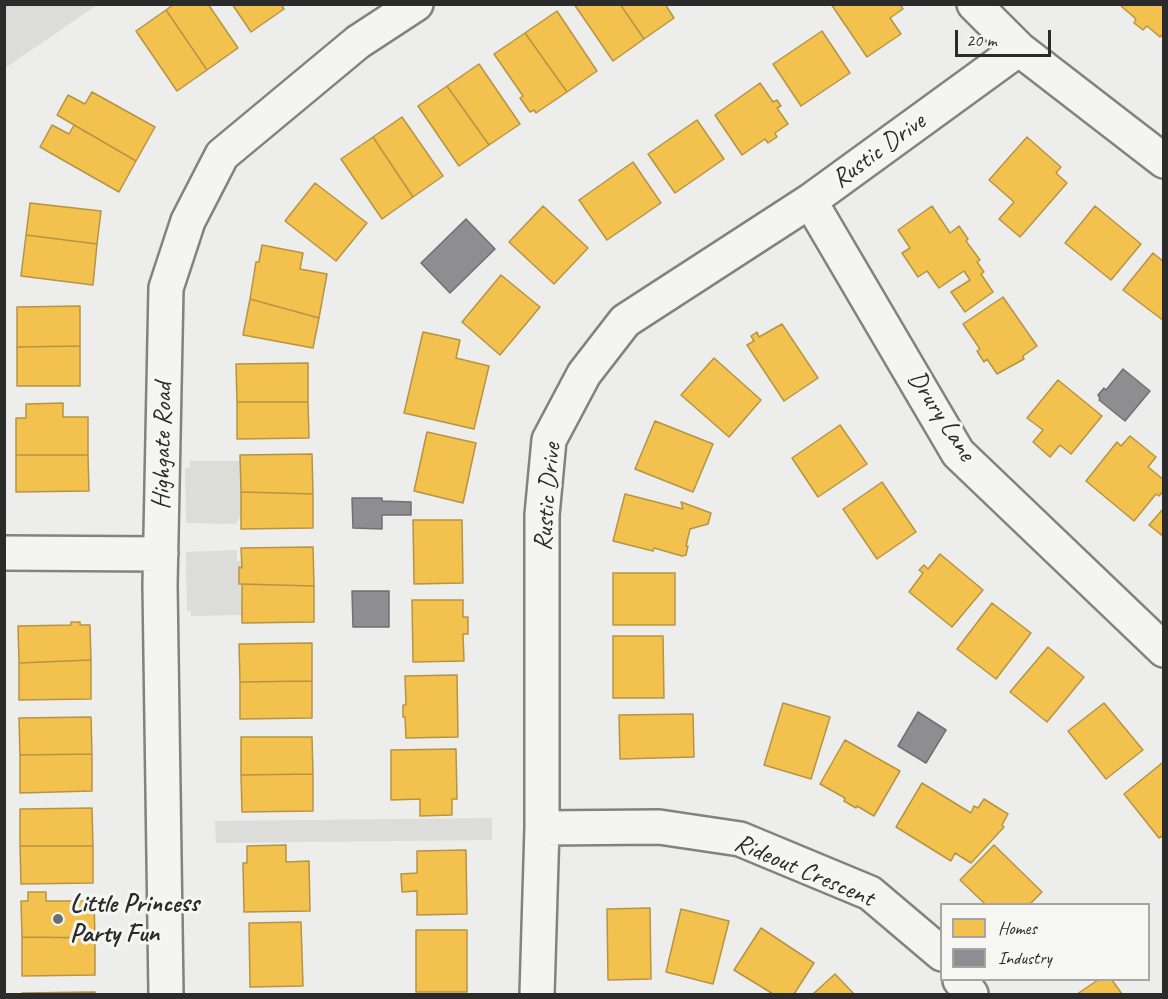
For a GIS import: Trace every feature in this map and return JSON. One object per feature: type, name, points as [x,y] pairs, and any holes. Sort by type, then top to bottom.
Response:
[{"type":"street","name":"Highgate Road","points":[[166,994],[161,554],[166,288],[188,221],[222,155],[358,42],[416,4]]},
{"type":"street","points":[[974,4],[1019,49],[1164,161]]},
{"type":"street","name":"Rustic Drive","points":[[537,994],[542,828],[542,515],[549,440],[584,374],[625,321],[810,201],[1019,49]]},
{"type":"street","name":"Drury Lane","points":[[810,201],[958,453],[1164,650]]},
{"type":"street","points":[[4,553],[161,554]]},
{"type":"street","name":"Rideout Crescent","points":[[542,828],[659,827],[740,838],[870,893],[940,952]]},
{"type":"street","points":[[961,981],[971,994]]},
{"type":"shaded area","points":[[5,4],[97,4],[97,5],[5,68]]},
{"type":"shaded area","points":[[190,461],[240,461],[241,516],[235,524],[186,523],[185,468],[190,468]]},
{"type":"shaded area","points":[[237,550],[237,561],[241,561],[242,568],[240,568],[242,615],[191,616],[191,611],[187,611],[186,552]]},
{"type":"shaded area","points":[[492,818],[492,840],[216,843],[215,821]]},
{"type":"building: Homes","points":[[174,4],[208,4],[238,48],[207,70],[166,10]]},
{"type":"building: Homes","points":[[232,4],[281,4],[284,9],[251,32]]},
{"type":"building: Homes","points":[[574,4],[620,4],[644,39],[613,61]]},
{"type":"building: Homes","points":[[620,4],[665,4],[674,18],[644,39]]},
{"type":"building: Homes","points":[[831,4],[900,4],[903,9],[890,18],[901,34],[867,57]]},
{"type":"building: Homes","points":[[1122,4],[1164,4],[1164,33],[1160,37],[1147,26],[1143,30],[1134,23],[1136,19],[1121,6]]},
{"type":"building: Homes","points":[[166,10],[207,70],[177,91],[136,31]]},
{"type":"building: Homes","points":[[557,11],[597,71],[567,92],[525,33]]},
{"type":"building: Homes","points":[[822,31],[850,73],[801,106],[773,64]]},
{"type":"building: Homes","points":[[525,33],[567,92],[536,113],[534,110],[530,112],[520,98],[523,96],[494,54]]},
{"type":"building: Homes","points":[[479,64],[520,124],[489,145],[447,86]]},
{"type":"building: Homes","points":[[760,83],[773,102],[777,100],[781,106],[777,108],[788,124],[775,133],[777,137],[768,143],[765,139],[742,155],[715,115]]},
{"type":"building: Homes","points":[[447,86],[489,145],[459,166],[418,106]]},
{"type":"building: Homes","points":[[92,92],[155,127],[136,161],[57,115],[68,95],[85,104]]},
{"type":"building: Homes","points":[[402,117],[443,176],[413,197],[373,137]]},
{"type":"building: Homes","points":[[697,120],[724,159],[675,193],[648,154]]},
{"type":"building: Homes","points":[[52,125],[69,134],[74,125],[136,161],[119,192],[40,147]]},
{"type":"building: Homes","points":[[373,137],[413,197],[382,219],[341,159]]},
{"type":"building: Homes","points":[[1027,137],[1061,167],[1056,173],[1067,183],[1020,237],[999,219],[1014,202],[989,180]]},
{"type":"building: Homes","points":[[633,162],[661,203],[607,240],[579,200]]},
{"type":"building: Homes","points":[[315,183],[367,223],[336,261],[285,221]]},
{"type":"building: Homes","points":[[30,203],[101,211],[97,244],[26,235]]},
{"type":"building: Homes","points":[[543,206],[588,248],[554,284],[509,242]]},
{"type":"building: Homes","points":[[932,206],[950,233],[959,226],[968,239],[966,241],[980,260],[977,262],[984,272],[981,274],[993,292],[965,312],[951,292],[970,280],[964,271],[939,288],[927,271],[918,277],[902,253],[910,248],[898,230]]},
{"type":"building: Homes","points":[[1095,206],[1141,244],[1111,280],[1065,243]]},
{"type":"building: Homes","points":[[26,235],[97,244],[93,285],[21,276]]},
{"type":"building: Homes","points":[[262,245],[303,253],[300,269],[327,274],[319,318],[250,299],[256,262],[259,262]]},
{"type":"building: Homes","points":[[1153,253],[1164,262],[1164,321],[1123,290]]},
{"type":"building: Homes","points":[[501,275],[540,307],[500,355],[462,322]]},
{"type":"building: Homes","points":[[1003,297],[1037,346],[1023,356],[1024,359],[997,374],[987,359],[984,362],[977,351],[980,349],[963,324]]},
{"type":"building: Homes","points":[[250,299],[319,318],[313,348],[243,335]]},
{"type":"building: Homes","points":[[80,306],[80,346],[17,347],[17,307]]},
{"type":"building: Homes","points":[[782,324],[818,378],[784,401],[747,345],[754,341],[751,336],[757,332],[759,337]]},
{"type":"building: Homes","points":[[423,332],[460,340],[456,358],[489,366],[474,429],[404,413]]},
{"type":"building: Homes","points":[[80,346],[80,386],[17,386],[17,347]]},
{"type":"building: Homes","points":[[714,358],[761,400],[729,437],[681,395]]},
{"type":"building: Homes","points":[[308,363],[308,402],[237,402],[236,364]]},
{"type":"building: Homes","points":[[1058,380],[1102,416],[1071,454],[1060,445],[1050,457],[1033,442],[1043,430],[1027,418]]},
{"type":"building: Homes","points":[[237,402],[308,402],[309,438],[237,439]]},
{"type":"building: Homes","points":[[63,403],[63,417],[88,417],[88,455],[16,455],[16,418],[26,418],[26,404]]},
{"type":"building: Homes","points":[[655,421],[713,444],[693,492],[635,469]]},
{"type":"building: Homes","points":[[840,425],[867,464],[818,497],[792,458]]},
{"type":"building: Homes","points":[[427,432],[476,443],[463,503],[414,491]]},
{"type":"building: Homes","points":[[1130,436],[1156,457],[1148,467],[1164,480],[1164,490],[1159,496],[1156,494],[1134,521],[1086,481],[1117,442],[1121,446]]},
{"type":"building: Homes","points":[[312,454],[313,494],[241,492],[240,455]]},
{"type":"building: Homes","points":[[16,455],[88,455],[89,491],[16,492]]},
{"type":"building: Homes","points":[[882,482],[916,532],[877,559],[843,509]]},
{"type":"building: Homes","points":[[241,492],[313,494],[313,528],[241,529]]},
{"type":"building: Homes","points":[[625,494],[683,509],[681,502],[711,513],[708,524],[690,529],[686,555],[682,556],[654,548],[653,551],[613,541]]},
{"type":"building: Homes","points":[[1164,508],[1164,537],[1149,525]]},
{"type":"building: Homes","points":[[413,520],[462,520],[463,583],[414,584]]},
{"type":"building: Homes","points":[[313,547],[314,586],[239,584],[239,567],[242,568],[241,548]]},
{"type":"building: Homes","points":[[940,554],[983,590],[952,627],[909,592],[923,573],[919,570],[924,565],[928,569]]},
{"type":"building: Homes","points":[[613,573],[675,573],[675,625],[613,625]]},
{"type":"building: Homes","points":[[242,584],[314,586],[314,622],[242,623]]},
{"type":"building: Homes","points":[[412,600],[463,600],[463,617],[468,617],[468,634],[463,634],[464,661],[413,662]]},
{"type":"building: Homes","points":[[992,603],[1031,633],[996,679],[957,649]]},
{"type":"building: Homes","points":[[71,622],[90,625],[91,660],[19,663],[18,626],[71,625]]},
{"type":"building: Homes","points":[[613,636],[663,636],[664,698],[613,698]]},
{"type":"building: Homes","points":[[312,643],[312,681],[240,682],[239,644]]},
{"type":"building: Homes","points":[[1048,647],[1084,677],[1047,722],[1010,692]]},
{"type":"building: Homes","points":[[91,660],[91,699],[19,700],[19,663]]},
{"type":"building: Homes","points":[[457,675],[458,737],[406,738],[405,717],[403,717],[403,705],[406,705],[405,676]]},
{"type":"building: Homes","points":[[312,681],[312,718],[240,719],[240,682]]},
{"type":"building: Homes","points":[[783,703],[830,717],[811,779],[764,765]]},
{"type":"building: Homes","points":[[1104,703],[1143,750],[1106,779],[1068,731]]},
{"type":"building: Homes","points":[[693,714],[694,757],[620,759],[619,715]]},
{"type":"building: Homes","points":[[91,717],[92,754],[20,755],[19,718]]},
{"type":"building: Homes","points":[[241,737],[312,737],[313,774],[241,775]]},
{"type":"building: Homes","points":[[845,740],[900,771],[874,816],[844,801],[845,798],[820,784]]},
{"type":"building: Homes","points":[[456,749],[457,799],[452,799],[452,815],[420,816],[420,799],[391,800],[391,750]]},
{"type":"building: Homes","points":[[92,754],[92,791],[20,793],[20,755]]},
{"type":"building: Homes","points":[[1162,763],[1164,765],[1164,835],[1159,838],[1124,794]]},
{"type":"building: Homes","points":[[313,774],[313,811],[242,812],[241,775]]},
{"type":"building: Homes","points":[[922,783],[971,813],[974,806],[978,808],[984,799],[1008,814],[1002,825],[1004,827],[971,863],[955,853],[951,861],[896,827]]},
{"type":"building: Homes","points":[[92,808],[93,846],[20,846],[20,809]]},
{"type":"building: Homes","points":[[286,845],[286,862],[309,861],[310,911],[244,912],[243,863],[247,863],[247,846]]},
{"type":"building: Homes","points":[[994,845],[1042,892],[1031,903],[984,903],[960,880]]},
{"type":"building: Homes","points":[[20,846],[93,846],[93,883],[21,884]]},
{"type":"building: Homes","points":[[466,850],[467,914],[417,915],[417,891],[402,892],[401,874],[417,873],[417,851]]},
{"type":"building: Homes","name":"Little Princess Party Fun","points":[[28,892],[46,892],[46,901],[94,901],[95,938],[22,937],[21,901],[28,901]]},
{"type":"building: Homes","points":[[650,908],[651,979],[608,980],[607,909]]},
{"type":"building: Homes","points":[[681,909],[729,921],[713,984],[666,972]]},
{"type":"building: Homes","points":[[301,922],[303,986],[250,987],[249,923]]},
{"type":"building: Homes","points":[[761,928],[814,963],[794,994],[773,994],[734,970]]},
{"type":"building: Homes","points":[[416,930],[467,930],[467,992],[416,992]]},
{"type":"building: Homes","points":[[22,937],[95,938],[95,975],[22,976]]},
{"type":"building: Homes","points":[[835,974],[854,994],[813,994]]},
{"type":"building: Homes","points":[[1096,981],[1113,981],[1122,994],[1077,994]]},
{"type":"building: Homes","points":[[95,992],[95,994],[22,993]]},
{"type":"building: Industry","points":[[466,219],[495,249],[450,293],[421,263]]},
{"type":"building: Industry","points":[[1123,369],[1150,391],[1125,421],[1099,400],[1098,395],[1104,388],[1106,390]]},
{"type":"building: Industry","points":[[352,498],[382,498],[382,501],[411,502],[411,515],[382,515],[382,529],[353,528]]},
{"type":"building: Industry","points":[[352,591],[389,591],[389,627],[353,627]]},
{"type":"building: Industry","points":[[918,712],[946,730],[926,763],[898,746]]},
{"type":"place","name":"Little Princess Party Fun","points":[[58,919]]}]
